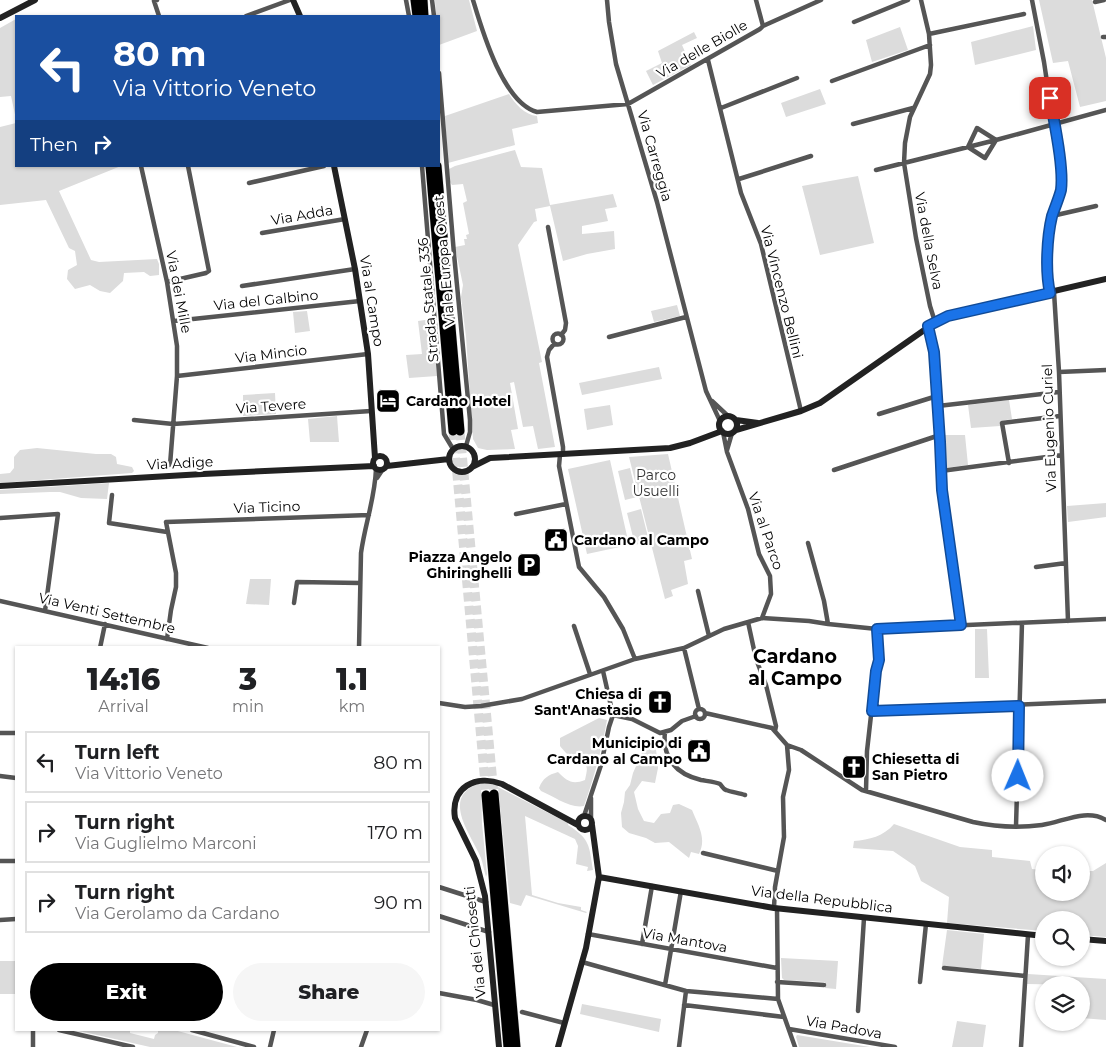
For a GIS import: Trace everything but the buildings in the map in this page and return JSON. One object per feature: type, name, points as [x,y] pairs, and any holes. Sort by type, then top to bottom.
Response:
[{"type":"highway","points":[[415,0],[417,15]]},
{"type":"highway","points":[[423,0],[424,15]]},
{"type":"highway","name":"Strada Statale 336","points":[[430,167],[457,431],[438,167]]},
{"type":"highway","points":[[508,1047],[490,794],[516,1047]]},
{"type":"street","points":[[0,18],[35,0]]},
{"type":"street","points":[[249,15],[292,0],[300,15]]},
{"type":"street","points":[[406,0],[409,15]]},
{"type":"street","points":[[432,0],[434,15]]},
{"type":"street","points":[[473,0],[492,58],[510,88],[527,108],[537,112],[628,104]]},
{"type":"street","name":"Via Carreggia","points":[[607,0],[614,56],[657,202],[709,398],[721,428]]},
{"type":"street","name":"Via delle Biolle","points":[[628,104],[708,60],[763,26],[756,0]]},
{"type":"street","points":[[763,26],[821,0]]},
{"type":"street","points":[[854,22],[908,0]]},
{"type":"street","name":"Via della Selva","points":[[921,0],[929,34],[930,74],[913,108],[907,128],[904,163],[916,238],[934,322]]},
{"type":"street","name":"Via Eugenio Curiel","points":[[1032,0],[1054,124],[1061,189],[1052,216],[1049,236],[1048,283],[1052,292],[1059,372],[1068,621]]},
{"type":"street","points":[[1095,2],[1104,0]]},
{"type":"street","points":[[155,1],[159,15]]},
{"type":"street","points":[[929,34],[1024,14]]},
{"type":"street","points":[[832,81],[930,45]]},
{"type":"street","name":"Via Vincenzo Bellini","points":[[708,60],[742,193],[761,244],[801,411]]},
{"type":"street","points":[[720,108],[797,78]]},
{"type":"street","name":"Viale Europa Ovest","points":[[440,87],[446,172],[470,420],[470,432],[466,446]]},
{"type":"street","points":[[853,124],[913,108]]},
{"type":"street","points":[[876,170],[968,148],[1106,110]]},
{"type":"street","points":[[968,148],[977,128],[996,140]]},
{"type":"street","points":[[968,148],[984,158],[996,140]]},
{"type":"street","points":[[739,179],[811,156]]},
{"type":"street","name":"Via dei Mille","points":[[141,167],[167,282],[177,346],[177,376],[170,464]]},
{"type":"street","points":[[167,282],[206,273],[209,270],[188,167]]},
{"type":"street","points":[[249,183],[320,167]]},
{"type":"street","name":"Via al Campo","points":[[334,167],[360,301],[368,354],[373,441],[380,463]]},
{"type":"street","name":"Viale Europa Ovest","points":[[422,167],[444,434],[453,449]]},
{"type":"street","points":[[1052,216],[1096,206]]},
{"type":"street","name":"Via Adda","points":[[262,233],[345,219]]},
{"type":"street","points":[[548,227],[566,323],[565,330],[561,335],[563,338],[562,342],[558,345],[554,344],[547,355],[564,447],[559,461],[566,504],[579,567],[604,597],[623,629],[635,659]]},
{"type":"street","points":[[242,286],[355,269]]},
{"type":"street","points":[[490,458],[466,446],[459,446],[453,449],[449,459],[452,467],[459,471],[467,471],[490,458],[670,448],[700,439],[721,428],[734,431],[762,423],[820,403],[934,322],[954,314],[1106,279]]},
{"type":"street","name":"Via del Galbino","points":[[174,321],[360,301]]},
{"type":"street","points":[[609,337],[686,317]]},
{"type":"street","points":[[928,326],[934,352],[942,490],[961,625]]},
{"type":"street","name":"Via Mincio","points":[[177,376],[368,354]]},
{"type":"street","points":[[1059,372],[1106,370]]},
{"type":"street","points":[[938,406],[1059,392]]},
{"type":"street","points":[[879,414],[937,396]]},
{"type":"street","points":[[709,398],[728,416],[736,420],[762,423]]},
{"type":"street","name":"Via Tevere","points":[[173,424],[371,411]]},
{"type":"street","points":[[721,428],[723,417],[728,416]]},
{"type":"street","points":[[1009,463],[1002,422],[1060,416]]},
{"type":"street","points":[[134,420],[173,424]]},
{"type":"street","points":[[727,452],[737,425],[736,420]]},
{"type":"street","name":"Via al Parco","points":[[721,428],[727,452],[748,509],[759,554],[770,576],[770,594],[762,618]]},
{"type":"street","points":[[834,470],[940,435]]},
{"type":"street","points":[[472,467],[475,459],[473,451]]},
{"type":"street","points":[[941,471],[1062,455]]},
{"type":"street","points":[[359,646],[363,539],[380,463],[434,462],[449,459]]},
{"type":"street","name":"Via Adige","points":[[0,486],[362,466],[380,463]]},
{"type":"street","points":[[112,495],[109,523],[167,532],[176,580],[167,639]]},
{"type":"street","points":[[516,514],[566,504]]},
{"type":"street","points":[[0,518],[58,514],[44,611]]},
{"type":"street","name":"Via Ticino","points":[[167,532],[166,522],[369,515]]},
{"type":"street","points":[[808,543],[824,601],[828,624]]},
{"type":"street","points":[[1036,566],[1066,563]]},
{"type":"street","points":[[294,603],[298,582],[360,583]]},
{"type":"street","points":[[698,591],[708,636]]},
{"type":"street","name":"Via Venti Settembre","points":[[0,601],[199,646]]},
{"type":"street","points":[[440,703],[465,707],[508,703],[544,693],[590,674],[635,659],[684,648],[708,636],[762,618],[809,620],[877,629],[1106,619]]},
{"type":"street","points":[[748,622],[756,659],[766,685],[776,726],[775,731]]},
{"type":"street","points":[[1016,826],[1022,623]]},
{"type":"street","points":[[100,646],[104,624]]},
{"type":"street","points":[[574,626],[590,674]]},
{"type":"street","points":[[866,791],[867,751],[876,671],[879,660],[877,629]]},
{"type":"street","points":[[684,648],[699,709],[705,713],[772,728],[788,745],[801,750],[866,791],[991,826],[1042,825],[1087,815],[1100,816],[1106,820]]},
{"type":"street","points":[[558,1047],[582,962],[598,877],[596,853],[585,821],[613,716],[603,671]]},
{"type":"street","points":[[872,711],[1106,701]]},
{"type":"street","points":[[696,716],[695,712],[699,709]]},
{"type":"street","points":[[613,716],[632,719],[660,733],[671,730],[682,721],[696,716],[701,719],[705,713]]},
{"type":"street","points":[[0,732],[15,733]]},
{"type":"street","points":[[665,732],[665,748],[671,764],[695,779],[720,784],[725,790],[745,794]]},
{"type":"street","points":[[788,745],[789,770],[783,797],[784,838],[778,871],[775,908],[778,999],[795,1047]]},
{"type":"street","points":[[0,776],[15,778]]},
{"type":"street","name":"Via dei Chiosetti","points":[[499,1047],[486,902],[476,861],[455,818],[456,800],[463,788],[477,781],[494,781],[566,818],[585,821]]},
{"type":"street","points":[[585,821],[589,829],[585,830],[596,853]]},
{"type":"street","points":[[703,853],[778,871]]},
{"type":"street","points":[[0,861],[15,861]]},
{"type":"street","name":"Via della Repubblica","points":[[598,877],[775,908],[1035,935]]},
{"type":"street","points":[[642,944],[652,886]]},
{"type":"street","points":[[440,887],[486,902]]},
{"type":"street","points":[[664,985],[682,891]]},
{"type":"street","points":[[440,916],[489,932]]},
{"type":"street","points":[[858,1012],[864,918]]},
{"type":"street","points":[[0,920],[15,919]]},
{"type":"street","points":[[920,982],[926,924]]},
{"type":"street","name":"Via Mantova","points":[[588,934],[777,968]]},
{"type":"street","points":[[1021,1047],[1028,934]]},
{"type":"street","points":[[1090,940],[1106,941]]},
{"type":"street","points":[[582,962],[686,991],[778,999]]},
{"type":"street","points":[[944,968],[1025,976]]},
{"type":"street","points":[[778,982],[824,985]]},
{"type":"street","points":[[678,1047],[686,991]]},
{"type":"street","name":"Via dei Chiosetti","points":[[440,993],[494,1005]]},
{"type":"street","points":[[684,1005],[784,1017]]},
{"type":"street","points":[[522,1012],[564,1023]]},
{"type":"street","name":"Via Padova","points":[[789,1029],[895,1047]]},
{"type":"street","points":[[33,1031],[33,1047]]},
{"type":"street","points":[[63,1031],[133,1047]]},
{"type":"street","points":[[196,1031],[254,1047]]},
{"type":"street","points":[[270,1047],[274,1031]]},
{"type":"street","points":[[361,1047],[367,1031]]},
{"type":"green space","points":[[435,0],[469,0],[477,31],[440,45],[440,15],[436,15]]},
{"type":"green space","points":[[1039,0],[1092,0],[1106,58],[1106,101],[1080,107],[1068,61],[1053,63]]},
{"type":"green space","points":[[15,20],[15,114],[11,96],[0,97],[0,28]]},
{"type":"green space","points":[[1033,26],[1036,50],[975,65],[971,42]]},
{"type":"green space","points":[[900,27],[908,50],[872,62],[866,40]]},
{"type":"green space","points":[[694,32],[697,38],[682,45],[691,65],[653,85],[646,71],[662,63],[658,51]]},
{"type":"green space","points":[[820,89],[826,104],[786,117],[781,103]]},
{"type":"green space","points":[[509,94],[514,102],[528,114],[537,116],[538,123],[512,129],[515,145],[448,163],[445,116]]},
{"type":"green space","points":[[15,123],[15,167],[119,167],[59,191],[91,260],[99,262],[157,259],[159,275],[150,276],[144,272],[124,273],[123,281],[110,293],[100,291],[90,285],[75,289],[67,279],[68,270],[77,265],[75,251],[69,248],[46,200],[0,205],[0,127]]},
{"type":"green space","points":[[515,150],[521,167],[542,168],[550,205],[613,194],[617,207],[605,209],[608,221],[582,226],[582,234],[614,231],[615,249],[563,261],[550,206],[535,209],[537,221],[534,222],[518,245],[542,362],[539,363],[555,447],[538,449],[533,426],[523,427],[514,382],[510,383],[518,429],[511,430],[515,449],[487,450],[478,448],[473,439],[466,337],[461,297],[463,285],[455,247],[465,245],[464,239],[467,239],[466,235],[469,234],[463,203],[467,201],[463,184],[452,185],[450,182],[449,169]]},
{"type":"green space","points":[[858,176],[874,243],[820,255],[802,186]]},
{"type":"green space","points":[[677,305],[680,316],[654,322],[651,311]]},
{"type":"green space","points":[[307,311],[310,331],[295,333],[293,312]]},
{"type":"green space","points":[[432,319],[437,376],[409,378],[406,355],[422,354],[418,321]]},
{"type":"green space","points":[[659,367],[662,379],[582,395],[579,383]]},
{"type":"green space","points":[[275,393],[276,414],[243,416],[243,395]]},
{"type":"green space","points":[[1009,400],[1012,419],[1000,421],[1000,426],[971,428],[968,405]]},
{"type":"green space","points":[[610,405],[613,425],[587,430],[584,409]]},
{"type":"green space","points":[[337,416],[339,442],[310,442],[308,419]]},
{"type":"green space","points":[[944,435],[965,435],[968,465],[945,468]]},
{"type":"green space","points":[[37,448],[111,454],[116,457],[117,464],[132,467],[134,471],[132,473],[0,483],[0,474],[10,473],[14,468],[14,457],[20,450]]},
{"type":"green space","name":"Parco Usuelli","points":[[668,454],[692,559],[684,561],[688,584],[671,590],[673,596],[665,599],[629,457]]},
{"type":"green space","points":[[610,460],[629,545],[587,554],[568,469]]},
{"type":"green space","points":[[630,468],[637,497],[625,500],[618,471]]},
{"type":"green space","points":[[109,483],[107,499],[81,498],[60,492],[0,494],[0,490]]},
{"type":"green space","points":[[1106,503],[1106,517],[1068,522],[1067,506]]},
{"type":"green space","points":[[641,509],[649,541],[635,545],[627,513]]},
{"type":"green space","points":[[250,579],[271,579],[269,605],[246,604]]},
{"type":"green space","points":[[975,629],[987,629],[989,678],[975,678]]},
{"type":"green space","points":[[599,718],[607,720],[603,742],[584,806],[573,806],[541,791],[539,788],[544,779],[558,772],[570,781],[585,780],[586,766],[565,752],[560,746],[560,738]]},
{"type":"green space","points":[[645,746],[656,749],[658,768],[655,783],[642,781],[634,792],[638,809],[644,821],[654,823],[661,814],[670,813],[673,805],[679,804],[692,810],[702,837],[699,854],[691,852],[689,858],[669,842],[655,843],[629,833],[622,827],[621,813],[625,792],[630,785],[633,773]]},
{"type":"green space","points":[[481,783],[486,877],[481,858],[466,827],[460,806],[462,797],[469,789]]},
{"type":"green space","points":[[498,787],[568,823],[585,839],[589,848],[593,870],[587,871],[588,867],[576,864],[578,846],[575,839],[525,816],[532,895],[558,903],[581,907],[581,910],[586,913],[526,895],[521,906],[510,903]]},
{"type":"green space","points":[[894,824],[960,847],[992,850],[992,857],[1030,861],[1032,869],[1035,869],[1035,901],[1090,901],[1090,871],[1106,863],[1106,937],[1090,936],[1090,911],[1035,911],[1035,930],[947,923],[949,897],[921,881],[915,866],[893,851],[853,848],[854,841],[876,837]]},
{"type":"green space","points":[[947,930],[984,934],[981,969],[942,966]]},
{"type":"green space","points":[[781,958],[838,961],[836,989],[825,988],[825,982],[784,980],[782,978]]},
{"type":"green space","points":[[0,961],[15,961],[15,994],[0,994]]},
{"type":"green space","points":[[1028,974],[1059,976],[1035,976],[1035,984],[1027,984]]},
{"type":"green space","points":[[1090,978],[1106,979],[1106,1020],[1090,1019]]},
{"type":"green space","points":[[582,1004],[661,1019],[659,1032],[580,1014]]},
{"type":"green space","points":[[957,1021],[986,1025],[983,1047],[952,1047]]},
{"type":"green space","points":[[79,1031],[130,1031],[130,1033],[154,1039],[158,1031],[178,1031],[237,1047],[150,1047]]},
{"type":"green space","points":[[797,1035],[870,1047],[799,1047]]},
{"type":"tunnel","points":[[453,431],[486,795]]},
{"type":"tunnel","points":[[460,431],[494,794]]},
{"type":"place","name":"Cardano Hotel","points":[[388,401]]},
{"type":"place","name":"Cardano al Campo","points":[[556,540]]},
{"type":"place","name":"Piazza Angelo Ghiringhelli","points":[[529,565]]},
{"type":"place","name":"Chiesa di Sant'Anastasio","points":[[660,702]]},
{"type":"place","name":"Municipio di Cardano al Campo","points":[[699,751]]},
{"type":"place","name":"Chiesetta di San Pietro","points":[[854,767]]},
{"type":"district","name":"Cardano al Campo","points":[[795,667]]},
{"type":"route","points":[[1018,776],[1019,706],[872,711],[879,660],[877,629],[961,625],[942,490],[934,352],[928,326],[948,316],[1050,293],[1048,283],[1049,236],[1052,216],[1061,189],[1059,158],[1050,98]]}]
